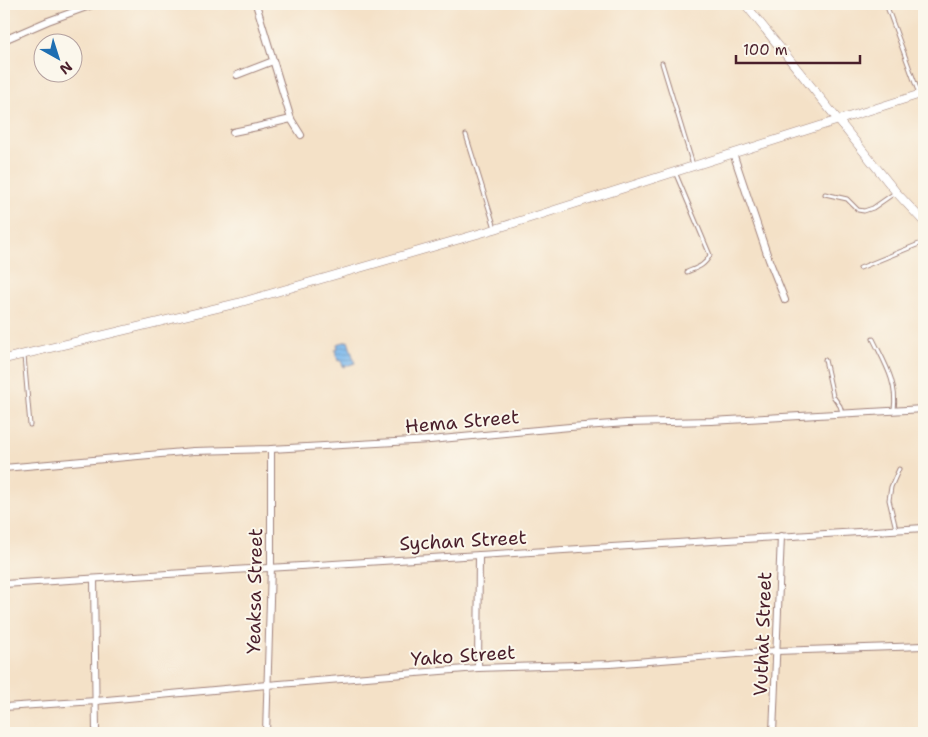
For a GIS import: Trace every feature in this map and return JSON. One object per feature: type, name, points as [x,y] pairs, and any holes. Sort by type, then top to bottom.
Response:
[{"type":"street","points":[[4,40],[95,4]]},
{"type":"street","points":[[256,4],[291,119],[301,135]]},
{"type":"street","points":[[745,4],[896,192],[924,222]]},
{"type":"street","points":[[237,75],[273,61]]},
{"type":"street","points":[[4,359],[238,303],[495,229],[922,94]]},
{"type":"street","points":[[233,132],[291,119]]},
{"type":"street","points":[[733,154],[768,260],[785,300]]},
{"type":"street","name":"Hema Street","points":[[4,468],[194,451],[271,449],[430,440],[570,427],[924,409]]},
{"type":"street","name":"Yeaksa Street","points":[[266,733],[271,567],[271,449]]},
{"type":"street","name":"Sychan Street","points":[[4,584],[924,528]]},
{"type":"street","name":"Vuthat Street","points":[[773,733],[781,536]]},
{"type":"street","points":[[478,668],[479,554]]},
{"type":"street","points":[[94,579],[96,733]]},
{"type":"street","name":"Yako Street","points":[[4,707],[478,668],[610,664],[776,651],[924,646]]},
{"type":"lane","points":[[886,4],[922,94]]},
{"type":"lane","points":[[662,62],[693,166]]},
{"type":"lane","points":[[466,135],[495,229]]},
{"type":"lane","points":[[675,172],[710,255],[702,265],[687,272]]},
{"type":"lane","points":[[825,194],[847,199],[858,210],[864,211],[873,208],[896,192]]},
{"type":"lane","points":[[860,268],[924,242]]},
{"type":"lane","points":[[873,339],[893,381],[896,399],[894,410]]},
{"type":"lane","points":[[24,354],[30,425]]},
{"type":"lane","points":[[825,360],[833,396],[840,406],[842,413]]},
{"type":"lane","points":[[896,530],[889,500],[891,487],[899,469]]},
{"type":"water","points":[[348,341],[355,363],[343,367],[341,360],[338,361],[335,350],[338,349],[337,344]]}]
